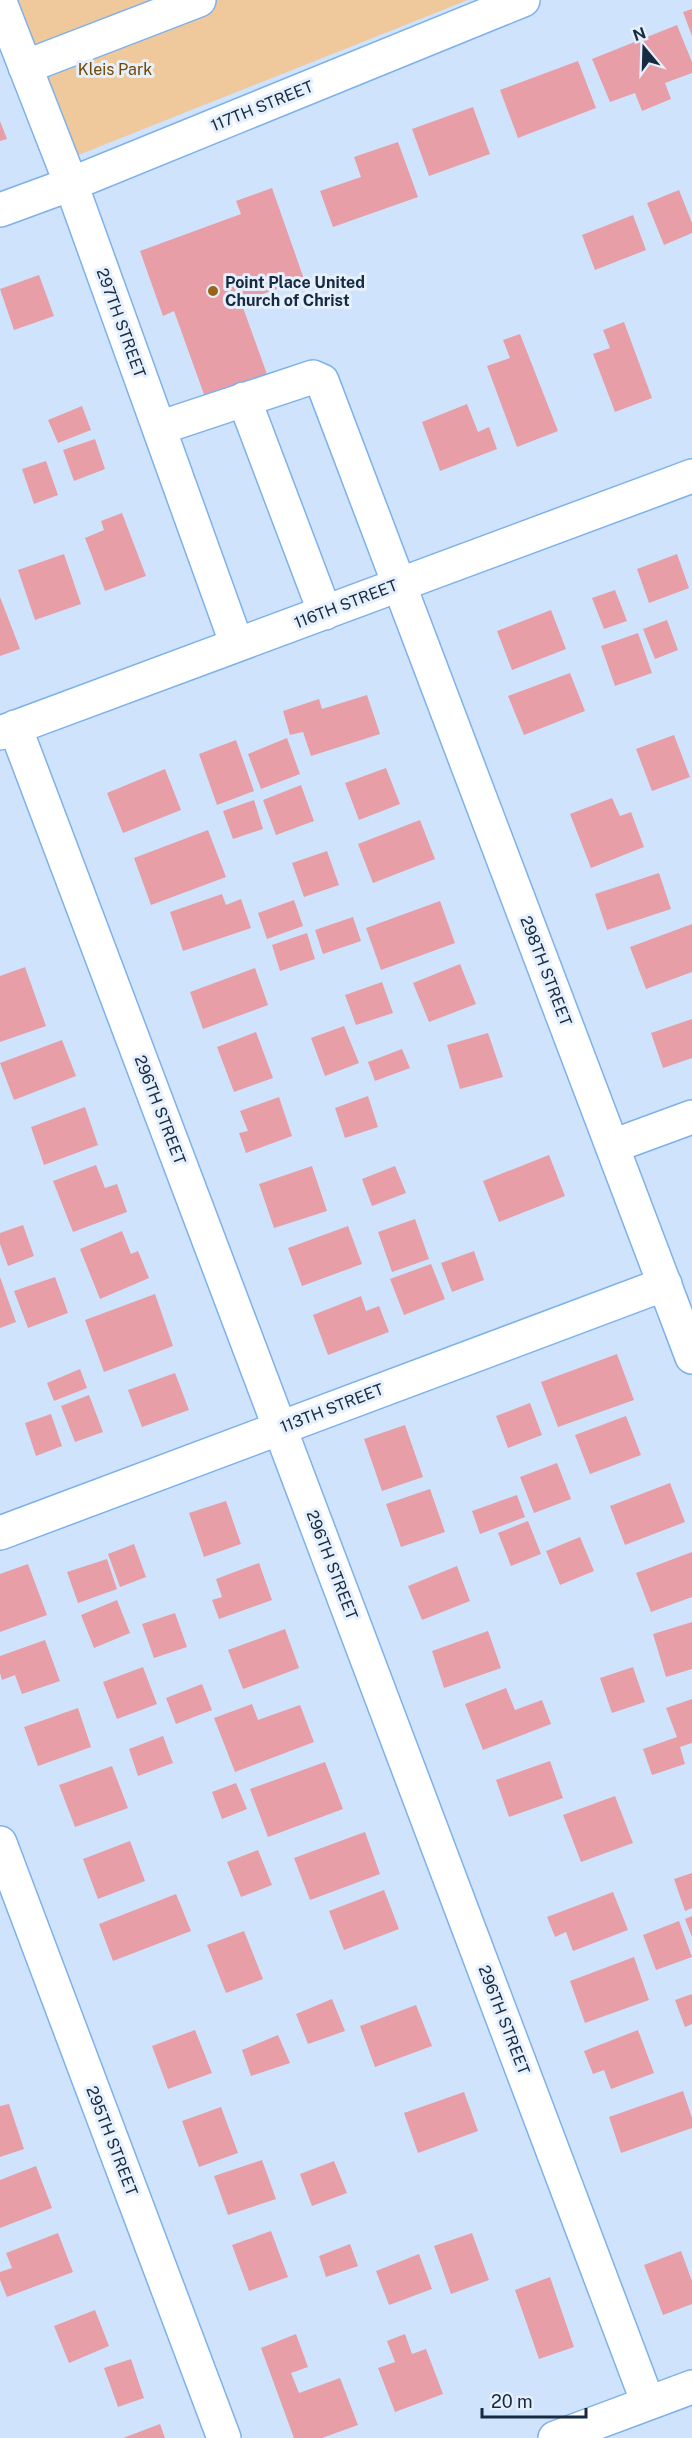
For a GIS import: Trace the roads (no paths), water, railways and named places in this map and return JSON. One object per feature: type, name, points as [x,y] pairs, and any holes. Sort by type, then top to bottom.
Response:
[{"type":"street","points":[[25,67],[199,0]]},
{"type":"street","name":"297TH STREET","points":[[0,2],[71,184],[237,645]]},
{"type":"street","name":"117TH STREET","points":[[0,210],[71,184],[514,2]]},
{"type":"street","name":"298TH STREET","points":[[159,428],[313,377],[322,381],[692,1357]]},
{"type":"street","points":[[244,399],[325,612]]},
{"type":"street","name":"116TH STREET","points":[[8,730],[692,476]]},
{"type":"street","name":"296TH STREET","points":[[8,730],[280,1428],[648,2403]]},
{"type":"street","points":[[613,1146],[692,1117]]},
{"type":"street","name":"113TH STREET","points":[[0,1533],[665,1284]]},
{"type":"street","name":"295TH STREET","points":[[0,1843],[224,2438]]},
{"type":"street","points":[[555,2438],[692,2387]]},
{"type":"place","name":"Point Place United Church of Christ","points":[[213,291]]},
{"type":"park label","name":"Kleis Park","points":[[115,69]]}]
